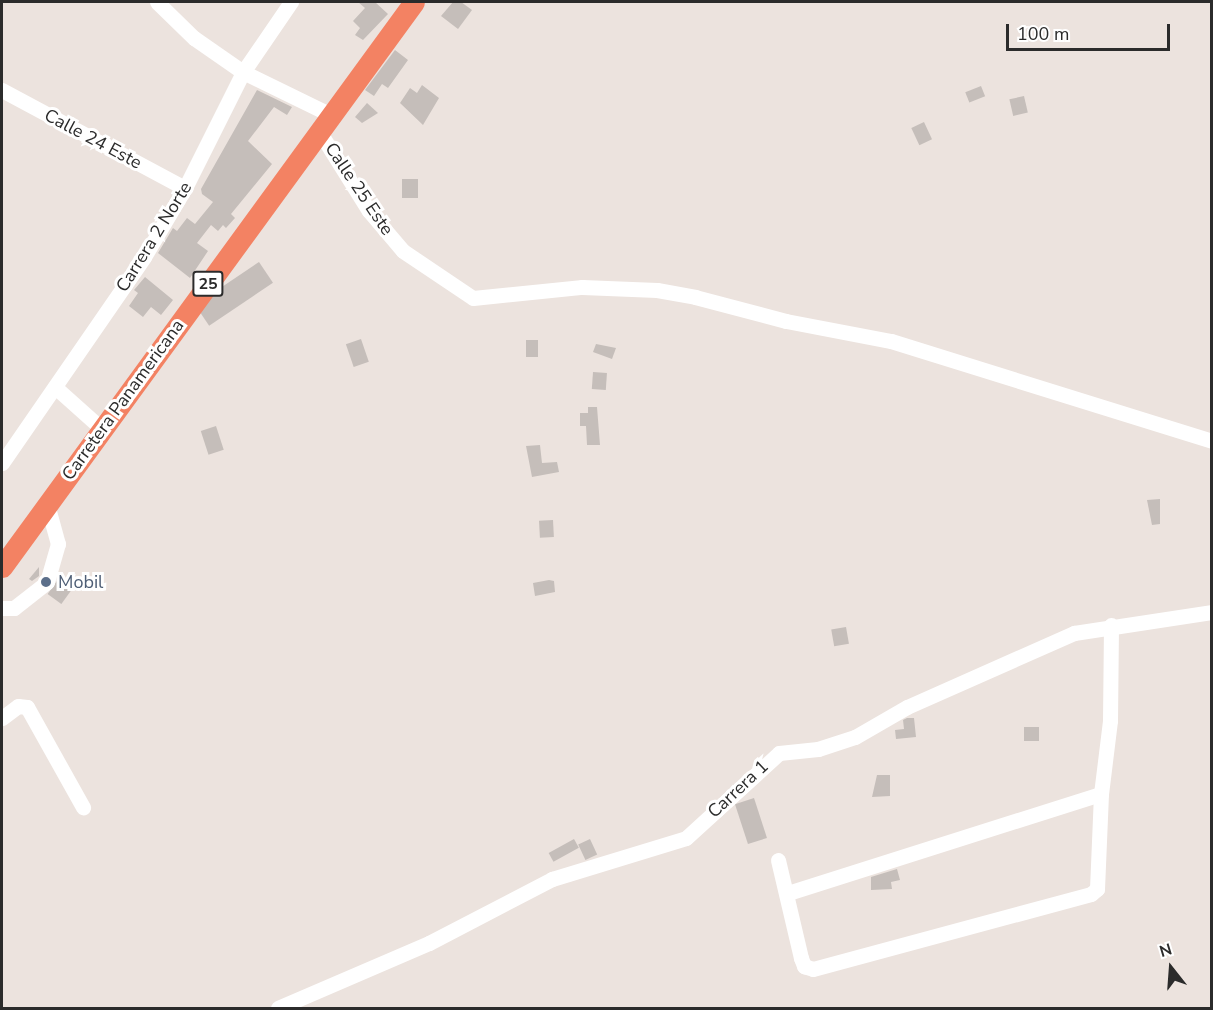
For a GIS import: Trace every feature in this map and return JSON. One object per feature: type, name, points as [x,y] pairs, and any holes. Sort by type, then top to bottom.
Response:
[{"type":"highway","name":"Carretera Panamericana","points":[[2,567],[414,2]]},
{"type":"street","name":"Calle 25 Este","points":[[157,2],[194,38],[243,72],[325,123],[369,210],[403,251],[473,298],[582,287],[657,290],[695,297],[786,321],[891,341],[1212,441]]},
{"type":"street","name":"Carrera 2 Norte","points":[[2,463],[144,257],[185,188],[243,72],[291,2]]},
{"type":"street","name":"Calle 24 Este","points":[[2,90],[185,188]]},
{"type":"street","points":[[55,387],[102,429]]},
{"type":"street","points":[[2,608],[14,608],[47,582],[58,544],[47,504]]},
{"type":"street","name":"Carrera 1","points":[[278,1008],[429,943],[552,879],[686,838],[779,753],[833,746],[907,707],[1050,642],[1111,625],[1212,612]]},
{"type":"street","points":[[778,860],[788,893],[801,958],[804,966],[813,969],[1091,894],[1097,889],[1101,794],[1110,721],[1111,625]]},
{"type":"street","points":[[2,718],[18,706],[27,707],[83,807]]},
{"type":"street","points":[[788,893],[1101,794]]},
{"type":"building","points":[[358,2],[375,2],[388,14],[363,40],[355,35],[360,28],[353,21],[365,8]]},
{"type":"building","points":[[453,2],[461,2],[472,10],[458,29],[441,16]]},
{"type":"building","points":[[395,50],[408,60],[388,88],[382,84],[374,96],[365,90]]},
{"type":"building","points":[[422,85],[439,98],[423,125],[400,103],[410,88],[417,93]]},
{"type":"building","points":[[981,86],[985,96],[969,103],[965,92]]},
{"type":"building","points":[[257,90],[292,107],[287,115],[274,107],[248,141],[272,164],[231,214],[235,218],[226,228],[223,225],[218,231],[211,225],[197,243],[208,251],[190,278],[158,253],[173,228],[177,231],[187,218],[195,224],[213,202],[202,194],[201,189]]},
{"type":"building","points":[[1024,96],[1028,113],[1013,116],[1009,99]]},
{"type":"building","points":[[367,103],[378,113],[362,123],[355,117]]},
{"type":"building","points":[[924,122],[932,139],[919,145],[911,128]]},
{"type":"building","points":[[402,179],[418,179],[418,198],[402,198]]},
{"type":"building","points":[[259,262],[273,283],[209,326],[195,305]]},
{"type":"building","points":[[145,277],[173,300],[161,315],[151,307],[143,317],[129,306],[138,293],[134,290]]},
{"type":"building","points":[[361,339],[369,362],[354,367],[346,344]]},
{"type":"building","points":[[526,340],[538,340],[538,357],[526,357]]},
{"type":"building","points":[[596,344],[616,348],[612,359],[593,352]]},
{"type":"building","points":[[593,372],[607,373],[606,390],[592,389]]},
{"type":"building","points":[[588,407],[597,407],[600,445],[587,445],[586,426],[580,426],[580,413],[588,413]]},
{"type":"building","points":[[216,426],[224,450],[209,455],[201,431]]},
{"type":"building","points":[[540,445],[542,463],[557,462],[559,472],[532,477],[526,446]]},
{"type":"building","points":[[1160,499],[1160,524],[1152,525],[1147,500]]},
{"type":"building","points":[[553,520],[554,537],[540,538],[539,521]]},
{"type":"building","points":[[39,567],[39,576],[32,581],[29,579]]},
{"type":"building","points":[[57,581],[71,591],[61,604],[48,594]]},
{"type":"building","points":[[554,581],[555,592],[535,596],[533,583]]},
{"type":"building","points":[[846,627],[849,644],[834,646],[831,630]]},
{"type":"building","points":[[914,718],[916,737],[896,739],[895,730],[904,729],[903,720]]},
{"type":"building","points":[[1024,727],[1039,727],[1039,741],[1024,741]]},
{"type":"building","points":[[877,775],[890,775],[890,796],[872,797]]},
{"type":"building","points":[[754,798],[767,838],[748,844],[735,804]]},
{"type":"building","points":[[574,839],[579,848],[553,862],[549,853]]},
{"type":"building","points":[[590,839],[597,854],[585,860],[578,844]]},
{"type":"building","points":[[897,869],[900,880],[891,882],[892,889],[871,890],[871,877]]},
{"type":"place","name":"Mobil","points":[[46,582]]}]
